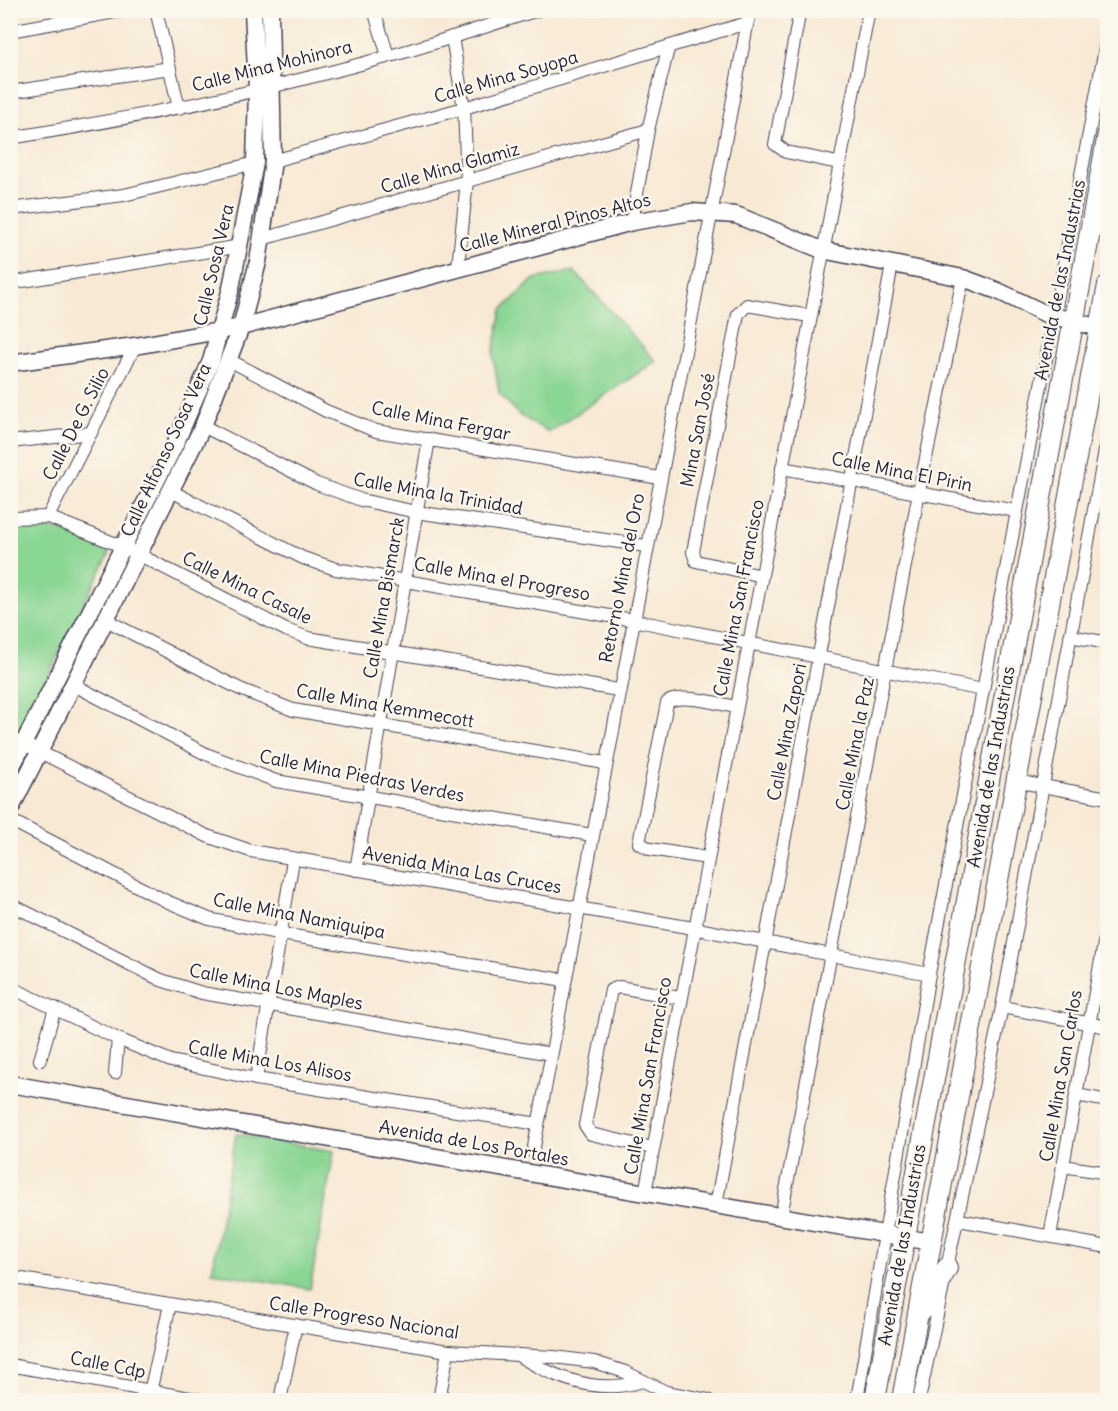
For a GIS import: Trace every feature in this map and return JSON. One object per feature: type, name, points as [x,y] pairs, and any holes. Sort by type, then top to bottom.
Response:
[{"type":"main road","name":"Calle Sosa Vera","points":[[10,770],[17,742],[131,551],[196,398],[220,331],[241,246],[255,163],[257,89],[253,10]]},
{"type":"main road","name":"Calle Alfonso Sosa Vera","points":[[10,810],[106,620],[131,551],[171,491],[203,426],[241,327],[261,238],[273,161],[274,86],[270,10]]},
{"type":"main road","name":"Avenida de las Industrias","points":[[875,1401],[1107,134]]},
{"type":"main road","name":"Calle Mineral Pinos Altos","points":[[10,363],[135,346],[241,327],[632,222],[665,215],[712,211],[760,223],[822,250],[963,278],[992,288],[1053,316],[1073,323],[1104,329]]},
{"type":"main road","name":"Avenida de las Industrias","points":[[902,1401],[1015,781],[1104,329],[1107,285]]},
{"type":"main road","name":"Avenida de Los Portales","points":[[10,1083],[931,1242]]},
{"type":"main road","points":[[916,1322],[947,1268]]},
{"type":"street","points":[[10,31],[126,10]]},
{"type":"street","points":[[156,10],[179,108]]},
{"type":"street","points":[[388,10],[374,13],[388,56]]},
{"type":"street","name":"Calle Mina Mohinora","points":[[11,138],[179,108],[274,86],[452,37],[510,14],[538,10]]},
{"type":"street","points":[[800,10],[775,144],[786,152],[838,163]]},
{"type":"street","name":"Calle Mina San Francisco","points":[[645,1193],[693,928],[762,576],[868,10]]},
{"type":"street","name":"Calle Mina Soyopa","points":[[273,161],[668,49],[748,17]]},
{"type":"street","name":"Retorno Mina del Oro","points":[[533,1152],[618,690],[748,17]]},
{"type":"street","name":"Avenida de las Industrias","points":[[857,1401],[883,1234],[929,974],[1107,33]]},
{"type":"street","points":[[452,37],[464,108],[467,181],[458,267]]},
{"type":"street","points":[[632,222],[648,130],[668,49]]},
{"type":"street","points":[[10,92],[170,68]]},
{"type":"street","points":[[10,121],[11,138]]},
{"type":"street","name":"Calle Mina Glamiz","points":[[261,238],[648,130]]},
{"type":"street","points":[[10,209],[124,195],[255,163]]},
{"type":"street","points":[[10,283],[241,246]]},
{"type":"street","name":"Calle Mina Zapori","points":[[716,1205],[892,265]]},
{"type":"street","name":"Calle Mina la Paz","points":[[781,1216],[963,278]]},
{"type":"street","name":"Mina San José","points":[[762,576],[696,561],[693,552],[738,314],[747,305],[809,316]]},
{"type":"street","name":"Calle De G. Silio","points":[[48,517],[135,346]]},
{"type":"street","name":"Calle Mina Fergar","points":[[230,360],[316,406],[366,427],[660,478]]},
{"type":"street","name":"Calle Mina la Trinidad","points":[[203,426],[340,494],[416,512],[646,546]]},
{"type":"street","points":[[10,442],[91,433]]},
{"type":"street","points":[[919,1401],[959,1220],[1002,1007],[1107,434]]},
{"type":"street","name":"Calle Mina Bismarck","points":[[356,870],[429,439]]},
{"type":"street","name":"Calle Mina El Pirin","points":[[782,468],[920,492],[1016,512]]},
{"type":"street","name":"Calle Mina el Progreso","points":[[171,491],[319,565],[633,620],[983,690]]},
{"type":"street","name":"Calle Mina Casale","points":[[10,518],[48,517],[131,551],[286,630],[335,644],[618,690]]},
{"type":"street","name":"Calle Mina Kemmecott","points":[[106,620],[266,701],[323,717],[381,724],[605,763]]},
{"type":"street","points":[[1070,636],[1107,643]]},
{"type":"street","name":"Calle Mina Piedras Verdes","points":[[74,685],[206,754],[252,774],[368,798],[592,835]]},
{"type":"street","points":[[707,858],[650,849],[639,843],[667,703],[672,699],[684,698],[736,707]]},
{"type":"street","name":"Avenida Mina Las Cruces","points":[[17,742],[207,836],[251,851],[693,928],[929,974]]},
{"type":"street","points":[[1015,781],[1107,798]]},
{"type":"street","name":"Calle Mina Namiquipa","points":[[10,820],[166,901],[209,919],[281,934],[564,980]]},
{"type":"street","points":[[256,1079],[293,860]]},
{"type":"street","name":"Calle Mina Los Maples","points":[[10,904],[161,980],[202,993],[550,1054]]},
{"type":"street","name":"Calle Mina San Carlos","points":[[1050,1236],[1107,922]]},
{"type":"street","name":"Calle Mina Los Alisos","points":[[10,987],[118,1039],[171,1061],[256,1079],[538,1124]]},
{"type":"street","points":[[652,1148],[591,1134],[585,1125],[611,990],[619,987],[680,998]]},
{"type":"street","points":[[1002,1007],[1107,1027]]},
{"type":"street","points":[[40,1060],[55,1008]]},
{"type":"street","points":[[115,1073],[118,1039]]},
{"type":"street","points":[[1076,1095],[1107,1101]]},
{"type":"street","points":[[1063,1166],[1107,1173]]},
{"type":"street","points":[[959,1220],[1107,1247]]},
{"type":"street","name":"Calle Progreso Nacional","points":[[10,1277],[448,1351],[594,1362],[610,1366],[642,1381],[665,1396],[708,1401]]},
{"type":"street","points":[[150,1392],[170,1305]]},
{"type":"street","points":[[280,1401],[296,1325]]},
{"type":"street","points":[[439,1401],[448,1351]]},
{"type":"street","points":[[520,1356],[542,1369],[570,1380],[603,1386],[630,1385],[642,1381]]},
{"type":"street","name":"Calle Cdp","points":[[10,1365],[200,1401]]},
{"type":"green space","points":[[574,271],[656,361],[549,432],[519,415],[499,393],[493,354],[502,310],[534,279]]},
{"type":"green space","points":[[11,525],[61,530],[106,548],[109,554],[17,733],[10,732]]},
{"type":"green space","points":[[236,1134],[334,1151],[310,1289],[212,1272]]}]
